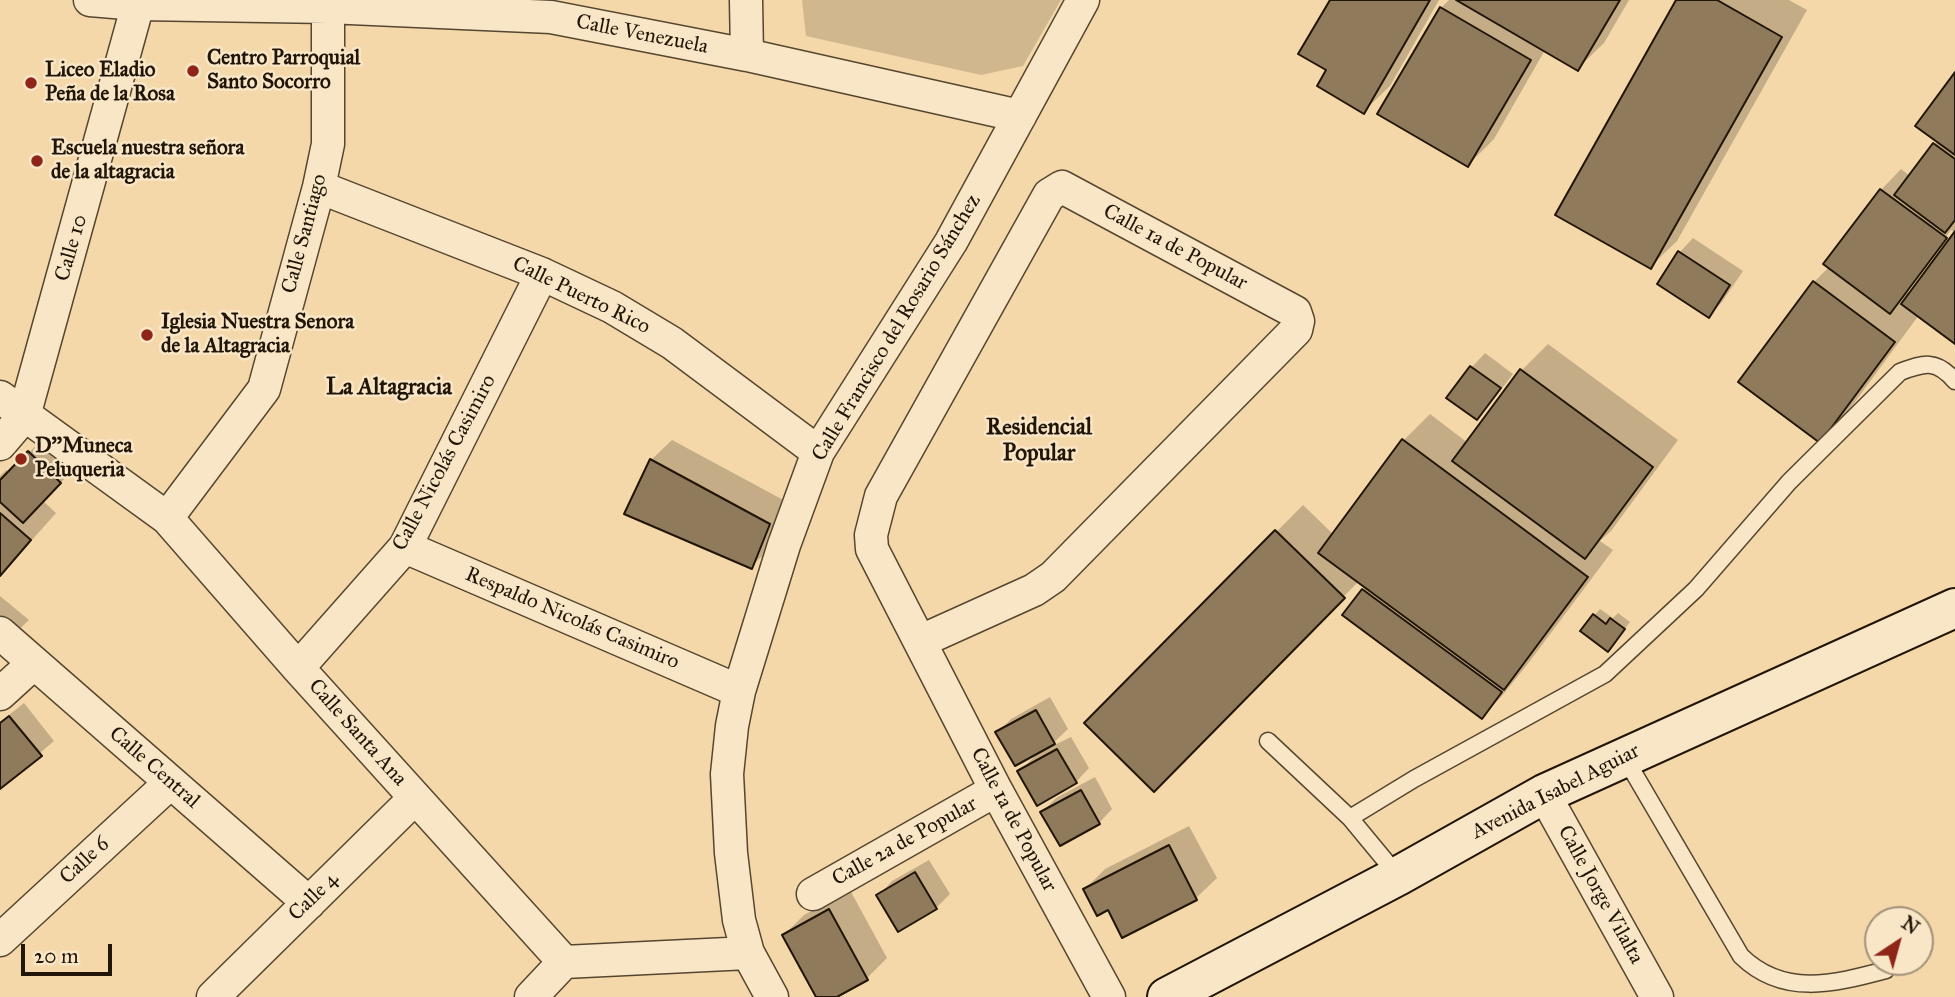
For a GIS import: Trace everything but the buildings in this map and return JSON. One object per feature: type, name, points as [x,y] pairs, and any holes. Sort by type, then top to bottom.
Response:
[{"type":"main road","name":"Avenida Isabel Aguiar","points":[[1167,997],[1398,876],[1544,794],[1955,608]]},
{"type":"street","name":"Calle Venezuela","points":[[90,0],[138,4],[328,4],[551,17],[747,55],[1020,116]]},
{"type":"street","points":[[746,0],[747,55]]},
{"type":"street","name":"Calle Francisco del Rosario Sánchez","points":[[772,997],[748,953],[739,920],[731,853],[727,774],[739,691],[784,545],[818,452],[951,242],[1083,0]]},
{"type":"street","name":"Calle 10","points":[[0,444],[138,4]]},
{"type":"street","name":"Calle Santiago","points":[[167,518],[261,395],[319,187],[328,144],[328,4]]},
{"type":"street","name":"Calle Puerto Rico","points":[[319,187],[542,274],[612,307],[649,327],[818,452]]},
{"type":"street","name":"Calle 1a de Popular","points":[[921,641],[1034,590],[1053,577],[1296,330],[1298,321],[1295,312],[1062,187],[1054,189],[1035,218],[881,496],[871,535],[872,550],[996,790],[1109,997]]},
{"type":"street","name":"Calle Nicolás Casimiro","points":[[298,668],[405,547],[542,274]]},
{"type":"street","name":"Calle Santa Ana","points":[[12,407],[167,518],[298,668],[564,962]]},
{"type":"street","name":"Respaldo Nicolás Casimiro","points":[[405,547],[739,691]]},
{"type":"street","name":"Calle Central","points":[[0,633],[309,903]]},
{"type":"street","points":[[0,694],[34,663]]},
{"type":"street","name":"Calle 6","points":[[0,940],[170,783]]},
{"type":"street","name":"Calle 2a de Popular","points":[[813,894],[996,790]]},
{"type":"street","name":"Calle Jorge Vilalta","points":[[1544,794],[1657,997]]},
{"type":"street","name":"Calle 4","points":[[212,997],[415,798]]},
{"type":"street","points":[[531,997],[564,962],[748,953]]},
{"type":"lane","points":[[1350,818],[1414,779],[1605,674],[1696,589],[1789,482],[1900,372],[1924,363],[1945,369],[1955,381]]},
{"type":"lane","points":[[1268,741],[1350,818],[1398,876]]},
{"type":"lane","points":[[1624,756],[1741,956],[1755,971],[1774,981],[1799,985],[1831,985],[1864,976]]},
{"type":"shaded area","points":[[802,0],[1061,0],[1023,66],[981,75],[806,36]]},
{"type":"place","name":"Centro Parroquial Santo Socorro","points":[[193,71]]},
{"type":"place","name":"Liceo Eladio Peña de la Rosa","points":[[31,83]]},
{"type":"place","name":"Escuela nuestra señora de la altagracia","points":[[37,161]]},
{"type":"place","name":"Iglesia Nuestra Senora de la Altagracia","points":[[147,335]]},
{"type":"place","name":"D''Muneca Peluqueria","points":[[21,459]]},
{"type":"district","name":"La Altagracia","points":[[389,388]]},
{"type":"district","name":"Residencial Popular","points":[[1039,441]]}]
